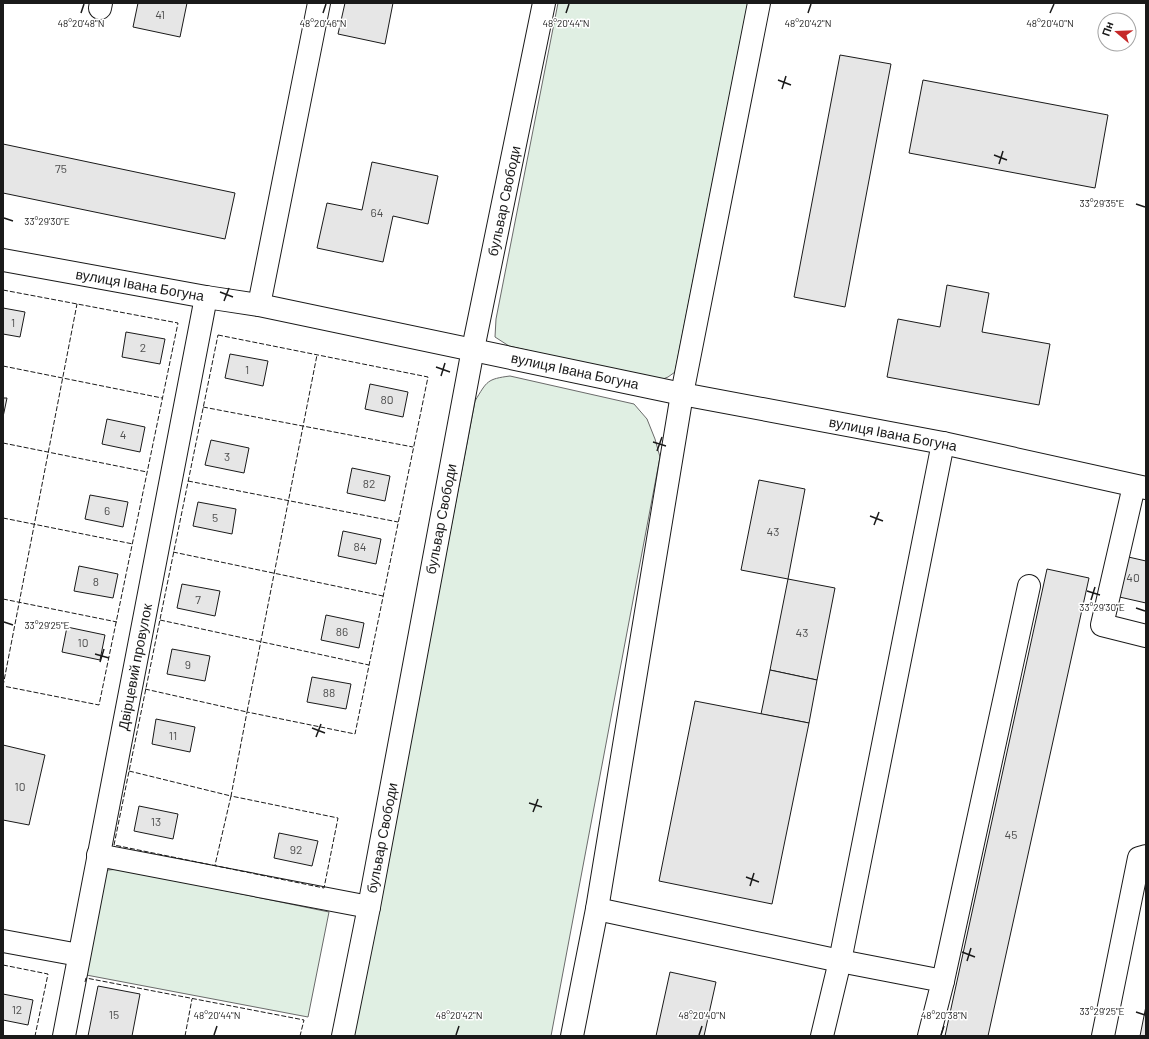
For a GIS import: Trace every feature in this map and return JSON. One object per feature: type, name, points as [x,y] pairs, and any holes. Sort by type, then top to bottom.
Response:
[{"type":"street","points":[[259,305],[319,3]]},
{"type":"street","name":"бульвар Свободи","points":[[343,1036],[473,349],[544,3]]},
{"type":"street","points":[[572,1036],[597,909],[682,394],[759,3]]},
{"type":"street","name":"вулиця Івана Богуна","points":[[3,260],[206,297],[259,305],[682,394],[943,444],[1140,487]]},
{"type":"street","name":"Двірцевий провулок","points":[[64,1036],[206,297]]},
{"type":"street","points":[[822,1036],[840,961],[943,444]]},
{"type":"street","points":[[1140,487],[1102,625],[1146,636]]},
{"type":"street","points":[[929,1036],[943,981],[1029,586]]},
{"type":"street","points":[[98,855],[368,907]]},
{"type":"street","points":[[1103,1036],[1139,858],[1146,856]]},
{"type":"street","points":[[597,909],[840,961],[943,981]]},
{"type":"street","points":[[3,941],[79,955]]},
{"type":"green space","points":[[558,3],[748,3],[675,372],[658,381],[509,346],[495,337],[496,319]]},
{"type":"green space","points":[[510,376],[634,404],[647,419],[660,457],[551,1036],[354,1036],[475,401],[488,382],[497,378]]},
{"type":"green space","points":[[120,869],[329,912],[308,1017],[81,974],[98,880],[108,870]]},
{"type":"building","points":[[138,3],[187,3],[180,37],[133,27]]},
{"type":"building","points":[[345,3],[393,3],[385,44],[338,34]]},
{"type":"building","points":[[840,55],[891,64],[845,307],[794,297]]},
{"type":"building","points":[[923,80],[1108,115],[1095,188],[909,153]]},
{"type":"building","points":[[3,144],[235,193],[225,239],[3,193]]},
{"type":"building","points":[[372,162],[438,176],[428,224],[393,216],[383,262],[317,248],[327,203],[362,210]]},
{"type":"building","points":[[947,285],[989,293],[982,332],[1050,344],[1039,405],[887,377],[898,319],[940,327]]},
{"type":"building","points":[[3,308],[25,312],[20,337],[3,334]]},
{"type":"building","points":[[126,332],[165,339],[160,364],[122,357]]},
{"type":"building","points":[[230,354],[268,361],[263,386],[225,378]]},
{"type":"building","points":[[370,384],[408,392],[403,417],[365,409]]},
{"type":"building","points":[[3,398],[7,398],[3,417]]},
{"type":"building","points":[[107,419],[145,427],[140,452],[102,444]]},
{"type":"building","points":[[211,440],[249,448],[244,473],[205,465]]},
{"type":"building","points":[[352,468],[390,476],[385,501],[347,493]]},
{"type":"building","points":[[759,480],[805,489],[788,579],[741,570]]},
{"type":"building","points":[[90,495],[128,502],[123,527],[85,519]]},
{"type":"building","points":[[198,502],[236,509],[232,534],[193,526]]},
{"type":"building","points":[[343,531],[381,539],[376,564],[338,556]]},
{"type":"building","points":[[1124,556],[1146,561],[1146,603],[1115,596]]},
{"type":"building","points":[[79,566],[118,574],[113,598],[74,591]]},
{"type":"building","points":[[1047,569],[1089,578],[988,1036],[945,1036]]},
{"type":"building","points":[[788,579],[835,588],[817,680],[770,670]]},
{"type":"building","points":[[182,584],[220,591],[215,616],[177,608]]},
{"type":"building","points":[[326,615],[364,623],[359,648],[321,640]]},
{"type":"building","points":[[67,627],[105,635],[100,660],[62,652]]},
{"type":"building","points":[[172,649],[210,656],[205,681],[167,674]]},
{"type":"building","points":[[770,670],[817,680],[809,723],[761,714]]},
{"type":"building","points":[[312,677],[351,684],[346,709],[307,702]]},
{"type":"building","points":[[695,701],[809,723],[772,904],[659,881]]},
{"type":"building","points":[[156,719],[195,727],[190,752],[152,744]]},
{"type":"building","points":[[3,745],[45,755],[29,825],[3,820]]},
{"type":"building","points":[[139,806],[178,814],[173,839],[134,831]]},
{"type":"building","points":[[279,833],[318,841],[312,866],[274,858]]},
{"type":"building","points":[[670,972],[716,982],[704,1036],[656,1036]]},
{"type":"building","points":[[98,986],[140,994],[132,1036],[88,1036]]},
{"type":"building","points":[[3,994],[33,1000],[28,1025],[3,1020]]},
{"type":"building","points":[[1146,1006],[1146,1036],[1140,1036]]},
{"type":"fence","points":[[3,290],[178,323],[99,705],[3,686]]},
{"type":"fence","points":[[3,686],[77,304]]},
{"type":"fence","points":[[218,335],[428,377],[355,734],[247,712],[231,796],[338,818],[324,888],[114,845],[218,335]]},
{"type":"fence","points":[[145,689],[247,712],[317,355]]},
{"type":"fence","points":[[3,366],[162,398]]},
{"type":"fence","points":[[203,407],[413,447]]},
{"type":"fence","points":[[3,443],[147,472]]},
{"type":"fence","points":[[188,481],[398,522]]},
{"type":"fence","points":[[3,518],[133,544]]},
{"type":"fence","points":[[173,552],[383,596]]},
{"type":"fence","points":[[3,599],[117,622]]},
{"type":"fence","points":[[160,620],[369,665]]},
{"type":"fence","points":[[129,771],[231,796],[215,865]]},
{"type":"fence","points":[[3,965],[48,974],[35,1036]]},
{"type":"fence","points":[[85,982],[86,978],[304,1020],[300,1036]]},
{"type":"fence","points":[[185,1036],[192,999]]}]
